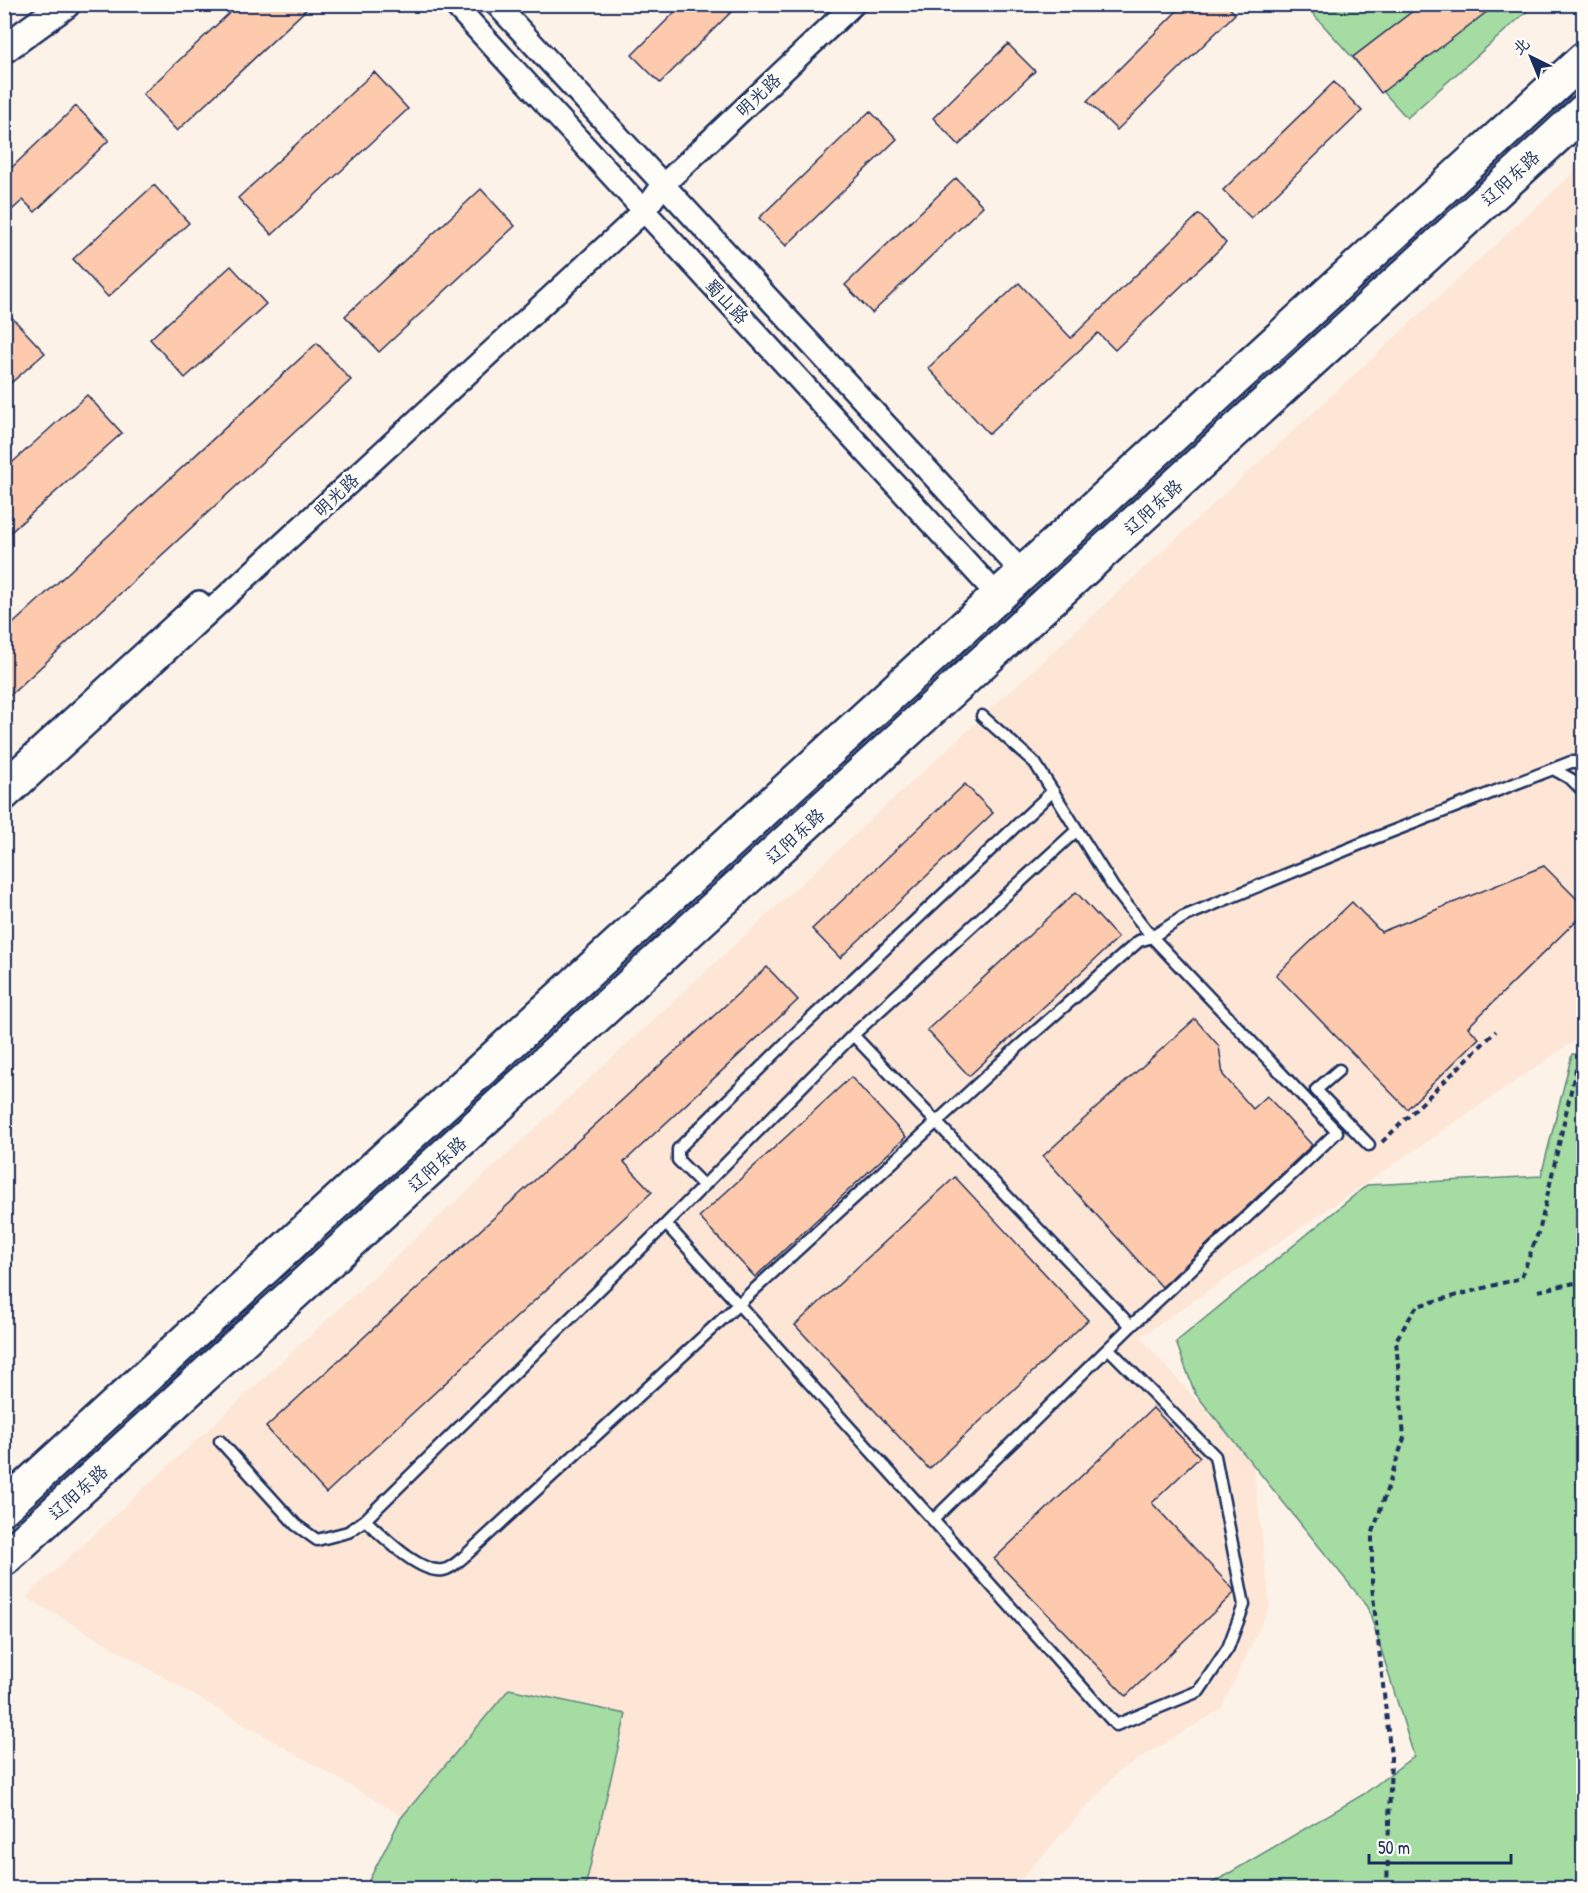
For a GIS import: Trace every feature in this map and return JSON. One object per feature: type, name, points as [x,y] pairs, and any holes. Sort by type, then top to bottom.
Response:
[{"type":"main road","name":"辽阳东路","points":[[4,1508],[1584,59]]},
{"type":"main road","name":"辽阳东路","points":[[4,1559],[1584,111]]},
{"type":"street","points":[[4,50],[66,4]]},
{"type":"street","name":"蜀山路","points":[[454,4],[999,597]]},
{"type":"street","name":"蜀山路","points":[[496,4],[1024,574]]},
{"type":"street","name":"明光路","points":[[4,781],[663,185],[854,4]]},
{"type":"street","name":"明光路","points":[[4,801],[640,206]]},
{"type":"lane","points":[[933,1520],[1131,1326],[1337,1132],[1152,937],[1113,887],[1035,763],[982,716]]},
{"type":"lane","points":[[365,1520],[417,1563],[435,1570],[445,1570],[466,1555],[937,1122],[1139,941],[1152,937],[1194,912],[1375,838],[1572,762],[1584,762]]},
{"type":"lane","points":[[1553,769],[1571,779],[1584,792]]},
{"type":"lane","points":[[704,1186],[678,1160],[678,1149],[800,1029],[1053,791]]},
{"type":"lane","points":[[220,1442],[296,1525],[317,1540],[348,1532],[365,1520],[666,1224],[853,1035],[1077,830]]},
{"type":"lane","points":[[853,1035],[1131,1326]]},
{"type":"lane","points":[[1339,1070],[1316,1090],[1369,1145]]},
{"type":"lane","points":[[666,1224],[1116,1725],[1199,1690],[1228,1648],[1244,1605],[1215,1456],[1109,1349]]},
{"type":"path","points":[[1369,1145],[1386,1141],[1496,1031]]},
{"type":"path","points":[[1387,1888],[1391,1757],[1372,1586],[1372,1535],[1404,1438],[1396,1340],[1417,1306],[1521,1278],[1540,1228],[1584,1033]]},
{"type":"path","points":[[1538,1291],[1584,1281]]},
{"type":"shaded area","points":[[1583,164],[1583,1035],[1140,1337],[1253,1463],[1270,1606],[1221,1709],[1119,1771],[1013,1888],[526,1888],[26,1597]]},
{"type":"green space","points":[[1305,5],[1534,5],[1407,118]]},
{"type":"green space","points":[[1572,1054],[1584,1055],[1583,1888],[1204,1888],[1364,1794],[1414,1756],[1368,1607],[1195,1393],[1176,1342],[1367,1185],[1541,1176]]},
{"type":"green space","points":[[509,1689],[626,1714],[585,1888],[365,1888],[401,1818]]},
{"type":"building","points":[[239,4],[312,4],[177,131],[143,94]]},
{"type":"building","points":[[683,4],[739,4],[660,83],[632,55]]},
{"type":"building","points":[[1184,4],[1226,4],[1235,14],[1117,130],[1087,101]]},
{"type":"building","points":[[1422,4],[1497,4],[1381,93],[1353,57]]},
{"type":"building","points":[[1008,44],[1035,71],[959,145],[933,118]]},
{"type":"building","points":[[374,72],[408,109],[272,235],[238,198]]},
{"type":"building","points":[[1334,82],[1362,111],[1251,218],[1223,190]]},
{"type":"building","points":[[76,106],[109,140],[35,212],[23,200],[4,217],[4,175]]},
{"type":"building","points":[[870,111],[897,139],[786,246],[759,218]]},
{"type":"building","points":[[956,178],[983,206],[872,313],[845,285]]},
{"type":"building","points":[[154,185],[189,223],[108,297],[73,259]]},
{"type":"building","points":[[481,189],[515,226],[379,352],[345,316]]},
{"type":"building","points":[[1199,214],[1226,243],[1115,350],[1098,333],[989,434],[928,368],[1019,283],[1071,338]]},
{"type":"building","points":[[231,266],[266,304],[185,378],[150,339]]},
{"type":"building","points":[[4,309],[45,353],[4,389]]},
{"type":"building","points":[[317,343],[351,380],[4,701],[4,632]]},
{"type":"building","points":[[87,395],[122,433],[4,538],[4,470]]},
{"type":"building","points":[[965,784],[993,813],[840,958],[812,929]]},
{"type":"building","points":[[1544,866],[1584,906],[1584,913],[1468,1027],[1479,1038],[1407,1109],[1276,975],[1352,902],[1381,932]]},
{"type":"building","points":[[1076,892],[1118,938],[969,1076],[927,1030]]},
{"type":"building","points":[[767,967],[798,1000],[624,1162],[652,1192],[326,1493],[266,1427]]},
{"type":"building","points":[[1195,1019],[1219,1046],[1223,1075],[1253,1109],[1267,1096],[1312,1145],[1162,1287],[1043,1156]]},
{"type":"building","points":[[851,1077],[906,1137],[755,1277],[699,1217]]},
{"type":"building","points":[[955,1177],[1088,1320],[929,1469],[795,1325]]},
{"type":"building","points":[[1153,1408],[1200,1457],[1152,1503],[1233,1589],[1234,1593],[1126,1696],[994,1559]]}]
